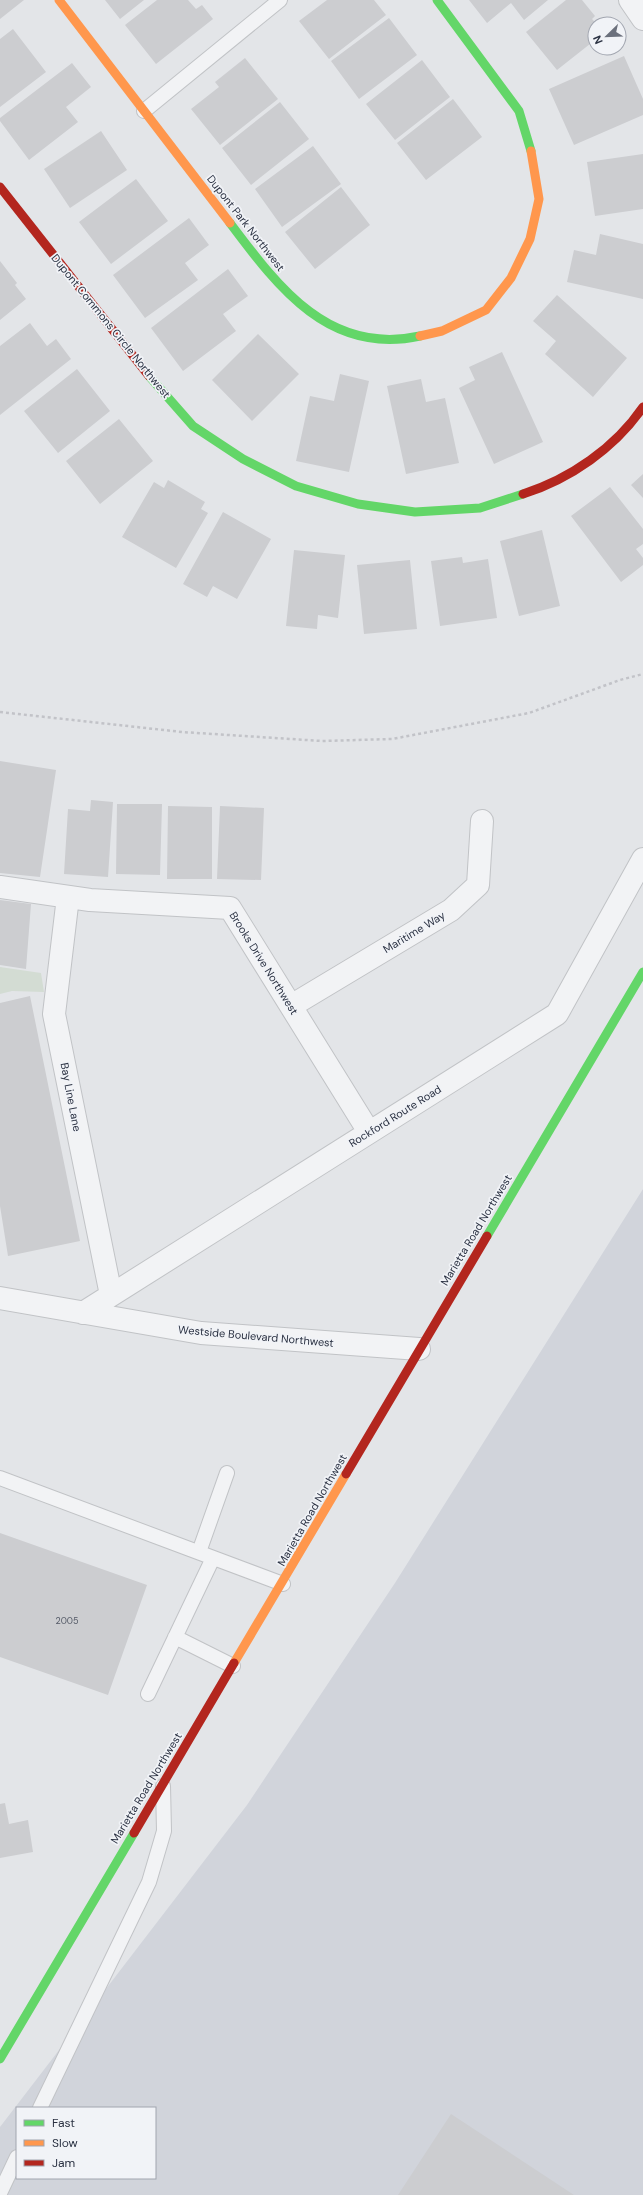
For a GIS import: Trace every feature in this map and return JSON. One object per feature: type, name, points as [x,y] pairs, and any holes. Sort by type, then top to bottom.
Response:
[{"type":"street","name":"Dupont Park Northwest","points":[[59,0],[259,262],[299,305],[330,326],[368,337],[405,339],[442,331],[486,310],[511,278],[530,239],[539,199],[533,157],[519,111],[437,0]]},
{"type":"street","points":[[630,0],[643,19]]},
{"type":"street","name":"Dupont Commons Circle Northwest","points":[[0,187],[130,354],[194,426],[243,459],[296,486],[358,504],[415,512],[480,508],[536,490],[588,464],[635,419],[643,406]]},
{"type":"street","name":"Maritime Way","points":[[291,1006],[451,910],[478,885],[482,821]]},
{"type":"street","name":"Rockford Route Road","points":[[83,1313],[557,1014],[643,859]]},
{"type":"street","name":"Brooks Drive Northwest","points":[[0,887],[90,900],[230,908],[369,1132]]},
{"type":"street","name":"Bay Line Lane","points":[[68,897],[54,1014],[111,1295]]},
{"type":"street","name":"Marietta Road Northwest","points":[[0,2059],[163,1782],[283,1584],[419,1349],[643,972]]},
{"type":"street","name":"Westside Boulevard Northwest","points":[[0,1298],[201,1333],[419,1349]]},
{"type":"lane","points":[[144,111],[280,0]]},
{"type":"lane","points":[[199,1552],[227,1473]]},
{"type":"lane","points":[[0,1478],[283,1584]]},
{"type":"lane","points":[[148,1694],[213,1558]]},
{"type":"lane","points":[[176,1638],[233,1666]]},
{"type":"lane","points":[[40,2107],[149,1882],[164,1831],[163,1782]]},
{"type":"lane","points":[[0,2193],[16,2158]]},
{"type":"path","points":[[0,712],[182,732],[322,741],[392,739],[529,713],[620,680],[643,674]]},
{"type":"shaded area","points":[[0,967],[41,973],[44,992],[12,991],[0,994]]},
{"type":"shaded area","points":[[643,1189],[643,2195],[0,2195],[0,2127],[247,1805],[395,1583]]},
{"type":"building","points":[[0,0],[24,0],[0,19]]},
{"type":"building","points":[[105,0],[144,0],[120,19]]},
{"type":"building","points":[[157,0],[188,0],[196,9],[202,5],[213,19],[156,64],[125,25]]},
{"type":"building","points":[[327,0],[374,0],[386,15],[329,59],[299,21]]},
{"type":"building","points":[[469,0],[548,0],[524,20],[511,3],[487,23]]},
{"type":"building","points":[[566,0],[582,0],[595,16],[587,16],[587,46],[557,70],[526,32]]},
{"type":"building","points":[[389,18],[417,55],[359,99],[331,61]]},
{"type":"building","points":[[13,29],[46,72],[0,107],[0,39]]},
{"type":"building","points":[[624,56],[643,99],[643,115],[574,145],[549,89]]},
{"type":"building","points":[[245,58],[278,99],[220,145],[191,109],[219,87],[215,82]]},
{"type":"building","points":[[422,60],[450,97],[395,140],[366,104]]},
{"type":"building","points":[[72,63],[91,87],[66,107],[78,122],[29,160],[0,121],[0,118]]},
{"type":"building","points":[[453,99],[482,137],[426,180],[397,143]]},
{"type":"building","points":[[280,102],[309,139],[251,185],[222,148]]},
{"type":"building","points":[[101,131],[127,170],[70,208],[44,169]]},
{"type":"building","points":[[313,146],[341,184],[282,227],[255,189]]},
{"type":"building","points":[[643,154],[643,209],[595,216],[587,162]]},
{"type":"building","points":[[136,179],[168,221],[111,264],[79,222]]},
{"type":"building","points":[[341,187],[370,225],[315,269],[285,232]]},
{"type":"building","points":[[189,218],[209,245],[185,263],[198,280],[145,318],[113,275]]},
{"type":"building","points":[[600,234],[643,244],[643,299],[567,282],[574,250],[596,255]]},
{"type":"building","points":[[0,261],[17,283],[15,285],[26,299],[0,320]]},
{"type":"building","points":[[228,269],[248,296],[223,314],[236,331],[183,371],[151,328]]},
{"type":"building","points":[[557,295],[627,358],[593,397],[545,354],[556,341],[533,321]]},
{"type":"building","points":[[30,323],[47,346],[56,339],[71,359],[0,415],[0,346]]},
{"type":"building","points":[[258,334],[299,374],[252,421],[212,380]]},
{"type":"building","points":[[502,352],[543,442],[494,464],[459,388],[475,380],[469,367]]},
{"type":"building","points":[[77,369],[110,411],[58,453],[24,411]]},
{"type":"building","points":[[340,374],[369,381],[349,472],[296,461],[310,396],[334,401]]},
{"type":"building","points":[[421,379],[426,402],[445,398],[459,463],[406,474],[387,386]]},
{"type":"building","points":[[119,419],[153,461],[100,504],[66,461]]},
{"type":"building","points":[[643,474],[643,498],[631,485]]},
{"type":"building","points":[[168,480],[205,502],[201,509],[208,513],[176,568],[122,537],[154,482],[164,488]]},
{"type":"building","points":[[610,487],[643,529],[643,544],[636,549],[643,558],[643,565],[621,582],[571,516]]},
{"type":"building","points":[[223,512],[271,539],[237,599],[213,586],[207,597],[183,584]]},
{"type":"building","points":[[542,530],[560,606],[519,616],[500,541]]},
{"type":"building","points":[[294,550],[345,555],[338,618],[318,615],[317,629],[286,626]]},
{"type":"building","points":[[462,557],[463,563],[488,559],[497,618],[440,626],[431,561]]},
{"type":"building","points":[[410,560],[417,629],[364,634],[357,565]]},
{"type":"building","points":[[0,761],[56,770],[40,877],[0,873]]},
{"type":"building","points":[[91,800],[113,802],[108,877],[64,874],[68,809],[90,811]]},
{"type":"building","points":[[117,804],[162,804],[160,875],[116,874]]},
{"type":"building","points":[[168,806],[212,807],[212,879],[167,879]]},
{"type":"building","points":[[220,806],[264,808],[261,880],[217,879]]},
{"type":"building","points":[[0,900],[31,904],[26,969],[0,965]]},
{"type":"building","points":[[30,996],[80,1241],[8,1256],[0,1206],[0,1003]]},
{"type":"building","points":[[0,1533],[147,1585],[108,1695],[0,1657]]},
{"type":"building","points":[[5,1803],[9,1824],[28,1820],[33,1852],[0,1858],[0,1804]]},
{"type":"building","points":[[451,2114],[574,2195],[398,2195]]},
{"type":"traffic: fast","points":[[437,0],[519,111],[531,151]]},
{"type":"traffic: fast","points":[[230,223],[248,247],[287,292],[309,311],[333,326],[359,336],[388,340],[420,336]]},
{"type":"traffic: fast","points":[[149,376],[193,426],[243,459],[296,486],[358,504],[415,512],[480,508],[523,494]]},
{"type":"traffic: fast","points":[[487,1236],[643,972]]},
{"type":"traffic: fast","points":[[0,2059],[134,1833]]},
{"type":"traffic: slow","points":[[59,0],[230,223]]},
{"type":"traffic: slow","points":[[420,336],[442,331],[486,310],[511,278],[530,239],[539,199],[531,151]]},
{"type":"traffic: slow","points":[[234,1663],[346,1474]]},
{"type":"traffic: jam","points":[[0,187],[149,376]]},
{"type":"traffic: jam","points":[[523,494],[558,480],[590,460],[619,436],[643,407]]},
{"type":"traffic: jam","points":[[346,1474],[487,1236]]},
{"type":"traffic: jam","points":[[134,1833],[234,1663]]}]
